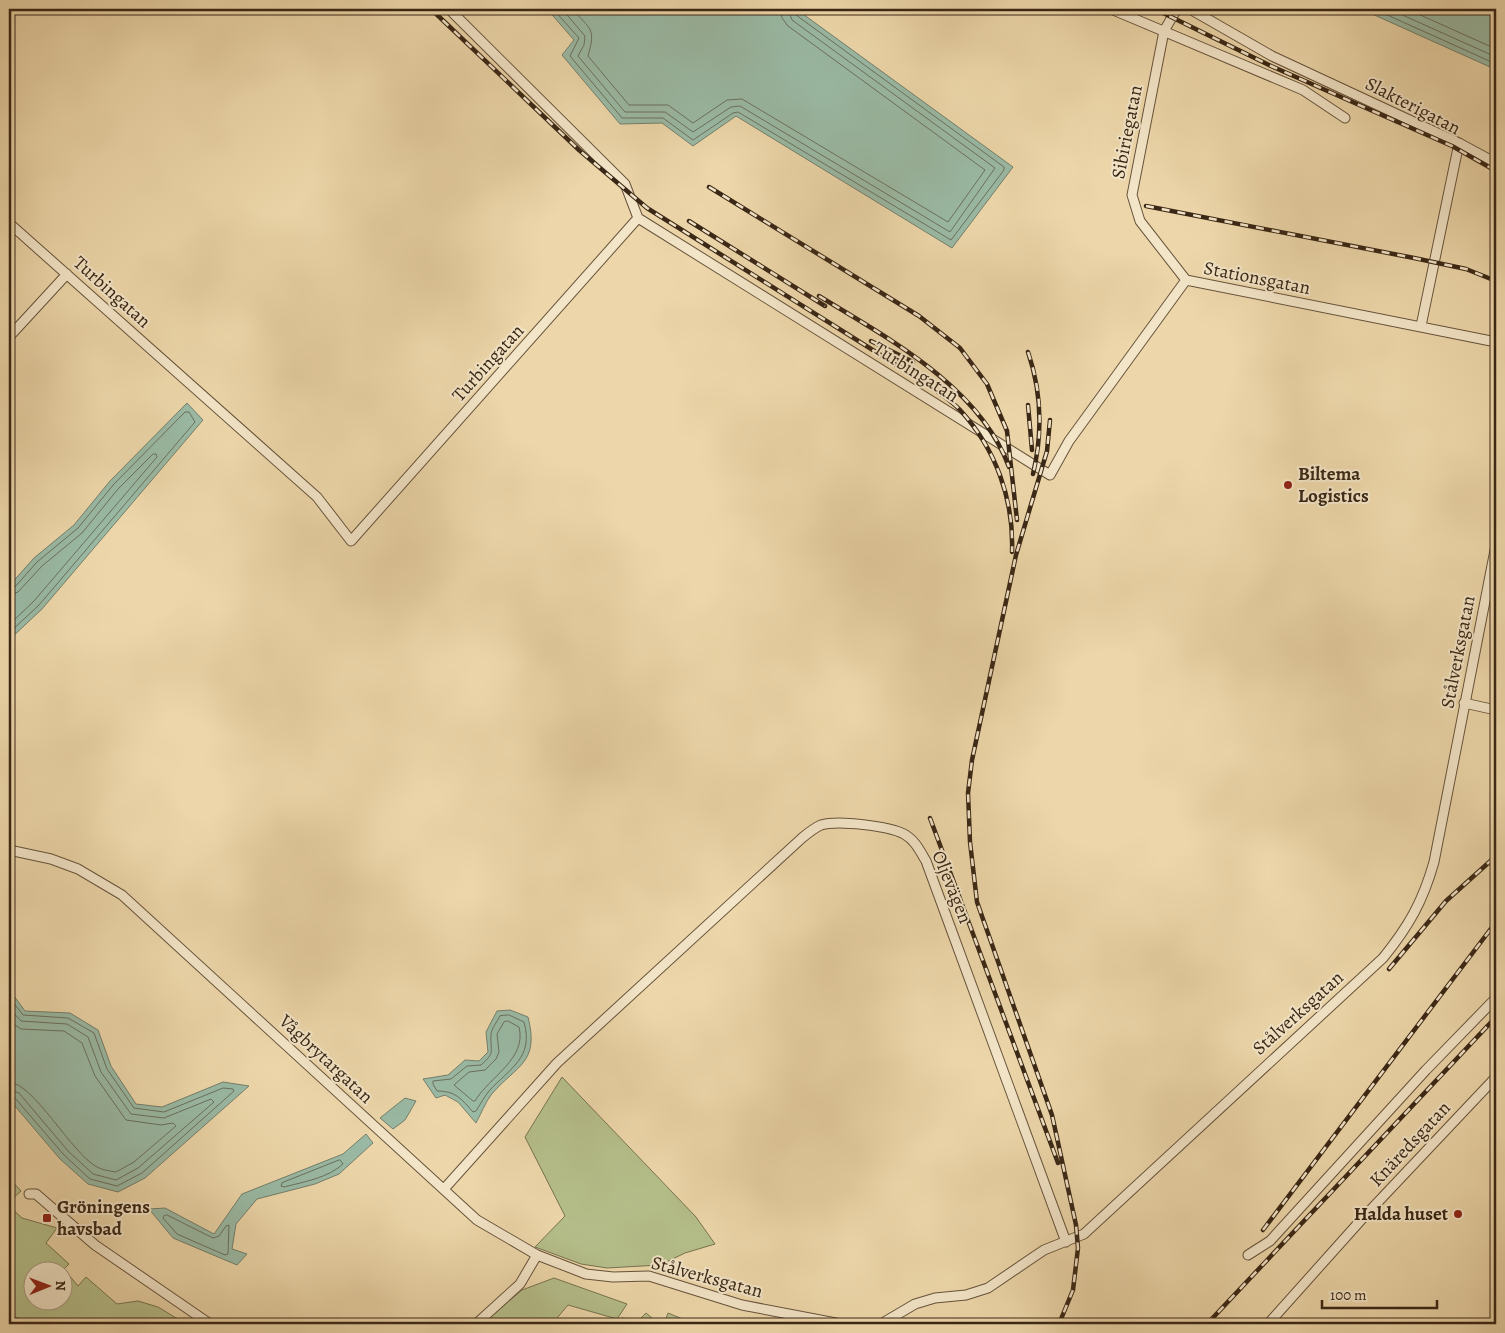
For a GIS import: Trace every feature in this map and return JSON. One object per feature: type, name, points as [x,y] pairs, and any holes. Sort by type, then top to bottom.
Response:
[{"type":"street","points":[[449,9],[625,184],[638,218]]},
{"type":"street","points":[[1111,9],[1302,90],[1345,118]]},
{"type":"street","name":"Sibiriegatan","points":[[1179,9],[1175,12],[1164,31],[1132,195],[1140,220],[1186,280]]},
{"type":"street","name":"Slakterigatan","points":[[1190,9],[1272,56],[1459,143],[1421,326]]},
{"type":"street","points":[[1459,143],[1496,163]]},
{"type":"street","name":"Turbingatan","points":[[9,223],[317,497],[351,541],[638,218],[1050,475]]},
{"type":"street","points":[[9,337],[67,274]]},
{"type":"street","name":"Stationsgatan","points":[[1050,475],[1069,441],[1186,280],[1496,342]]},
{"type":"street","name":"Stålverksgatan","points":[[881,1324],[916,1304],[934,1298],[966,1295],[988,1288],[1044,1250],[1078,1238],[1093,1227],[1197,1127],[1382,958],[1401,936],[1415,915],[1426,890],[1434,862],[1496,544]]},
{"type":"street","points":[[1464,703],[1496,710]]},
{"type":"street","name":"Oljevägen","points":[[444,1189],[557,1063],[790,849],[816,828],[832,824],[894,829],[915,843],[931,872],[1066,1242]]},
{"type":"street","name":"Vågbrytargatan","points":[[9,850],[51,859],[78,869],[122,895],[477,1220],[537,1255]]},
{"type":"street","points":[[1248,1255],[1270,1241],[1426,1070],[1496,998]]},
{"type":"street","name":"Knäredsgatan","points":[[1268,1324],[1496,1077]]},
{"type":"street","points":[[29,1194],[36,1194],[95,1245],[210,1324]]},
{"type":"street","points":[[476,1324],[520,1284],[537,1255]]},
{"type":"street","name":"Stålverksgatan","points":[[537,1255],[586,1274],[612,1277],[649,1276],[742,1305],[841,1324]]},
{"type":"green space","points":[[562,1077],[696,1217],[715,1244],[685,1253],[660,1265],[607,1268],[581,1264],[535,1247],[565,1216],[525,1137]]},
{"type":"green space","points":[[9,1178],[21,1191],[12,1199],[10,1207],[22,1218],[57,1228],[46,1243],[65,1260],[22,1260],[22,1310],[72,1310],[72,1279],[78,1286],[86,1277],[117,1304],[138,1301],[158,1307],[186,1324],[35,1324],[9,1315]]},
{"type":"green space","points":[[554,1278],[627,1304],[617,1319],[568,1305],[552,1324],[482,1324],[522,1290]]},
{"type":"green space","points":[[646,1313],[659,1324],[635,1324]]},
{"type":"green space","points":[[668,1313],[695,1324],[664,1324]]},
{"type":"water","points":[[547,9],[796,9],[1013,167],[952,248],[736,116],[693,146],[662,123],[620,124],[562,55],[574,40]]},
{"type":"water","points":[[1361,9],[1496,9],[1496,70],[1490,67]]},
{"type":"water","points":[[187,403],[203,420],[42,609],[9,640],[9,586],[34,558],[74,525],[110,481]]},
{"type":"water","points":[[9,989],[25,1011],[70,1013],[98,1030],[111,1066],[136,1104],[162,1107],[223,1082],[249,1086],[145,1178],[118,1192],[88,1184],[60,1159],[9,1099]]},
{"type":"water","points":[[510,1010],[528,1017],[531,1045],[528,1054],[517,1070],[491,1095],[476,1123],[458,1102],[445,1095],[436,1098],[423,1079],[448,1075],[465,1060],[479,1061],[488,1052],[486,1032],[497,1011]]},
{"type":"water","points":[[405,1098],[416,1101],[405,1120],[393,1129],[380,1118]]},
{"type":"water","points":[[366,1134],[373,1143],[339,1174],[315,1184],[257,1199],[236,1224],[232,1249],[247,1254],[237,1265],[173,1238],[149,1209],[165,1208],[214,1234],[242,1194],[343,1154]]},
{"type":"railway","points":[[431,9],[579,150],[647,208],[930,386],[957,407],[984,441],[1000,476],[1010,513],[1012,552]]},
{"type":"railway","points":[[1155,9],[1271,66],[1452,146],[1496,171]]},
{"type":"railway","points":[[709,187],[919,316],[960,348],[987,384],[1007,431],[1017,520]]},
{"type":"railway","points":[[1146,206],[1466,269],[1496,281]]},
{"type":"railway","points":[[689,221],[825,306]]},
{"type":"railway","points":[[819,296],[902,348],[955,389],[977,413],[995,438],[1009,467]]},
{"type":"railway","points":[[871,341],[913,362]]},
{"type":"railway","points":[[1028,352],[1036,382],[1040,413],[1040,428],[1033,474]]},
{"type":"railway","points":[[1028,405],[1032,450]]},
{"type":"railway","points":[[1050,420],[1047,451],[1016,555],[972,760],[968,793],[970,842],[977,902],[1052,1115],[1076,1225],[1078,1248],[1073,1290],[1059,1324]]},
{"type":"railway","points":[[930,818],[1058,1163]]},
{"type":"railway","points":[[1389,969],[1446,901],[1496,856]]},
{"type":"railway","points":[[1263,1230],[1496,922]]},
{"type":"railway","points":[[1207,1324],[1496,1017]]},
{"type":"place","name":"Biltema Logistics","points":[[1288,485]]},
{"type":"place","name":"Halda huset","points":[[1458,1214]]},
{"type":"place","name":"Gröningens havsbad","points":[[47,1218]]}]
